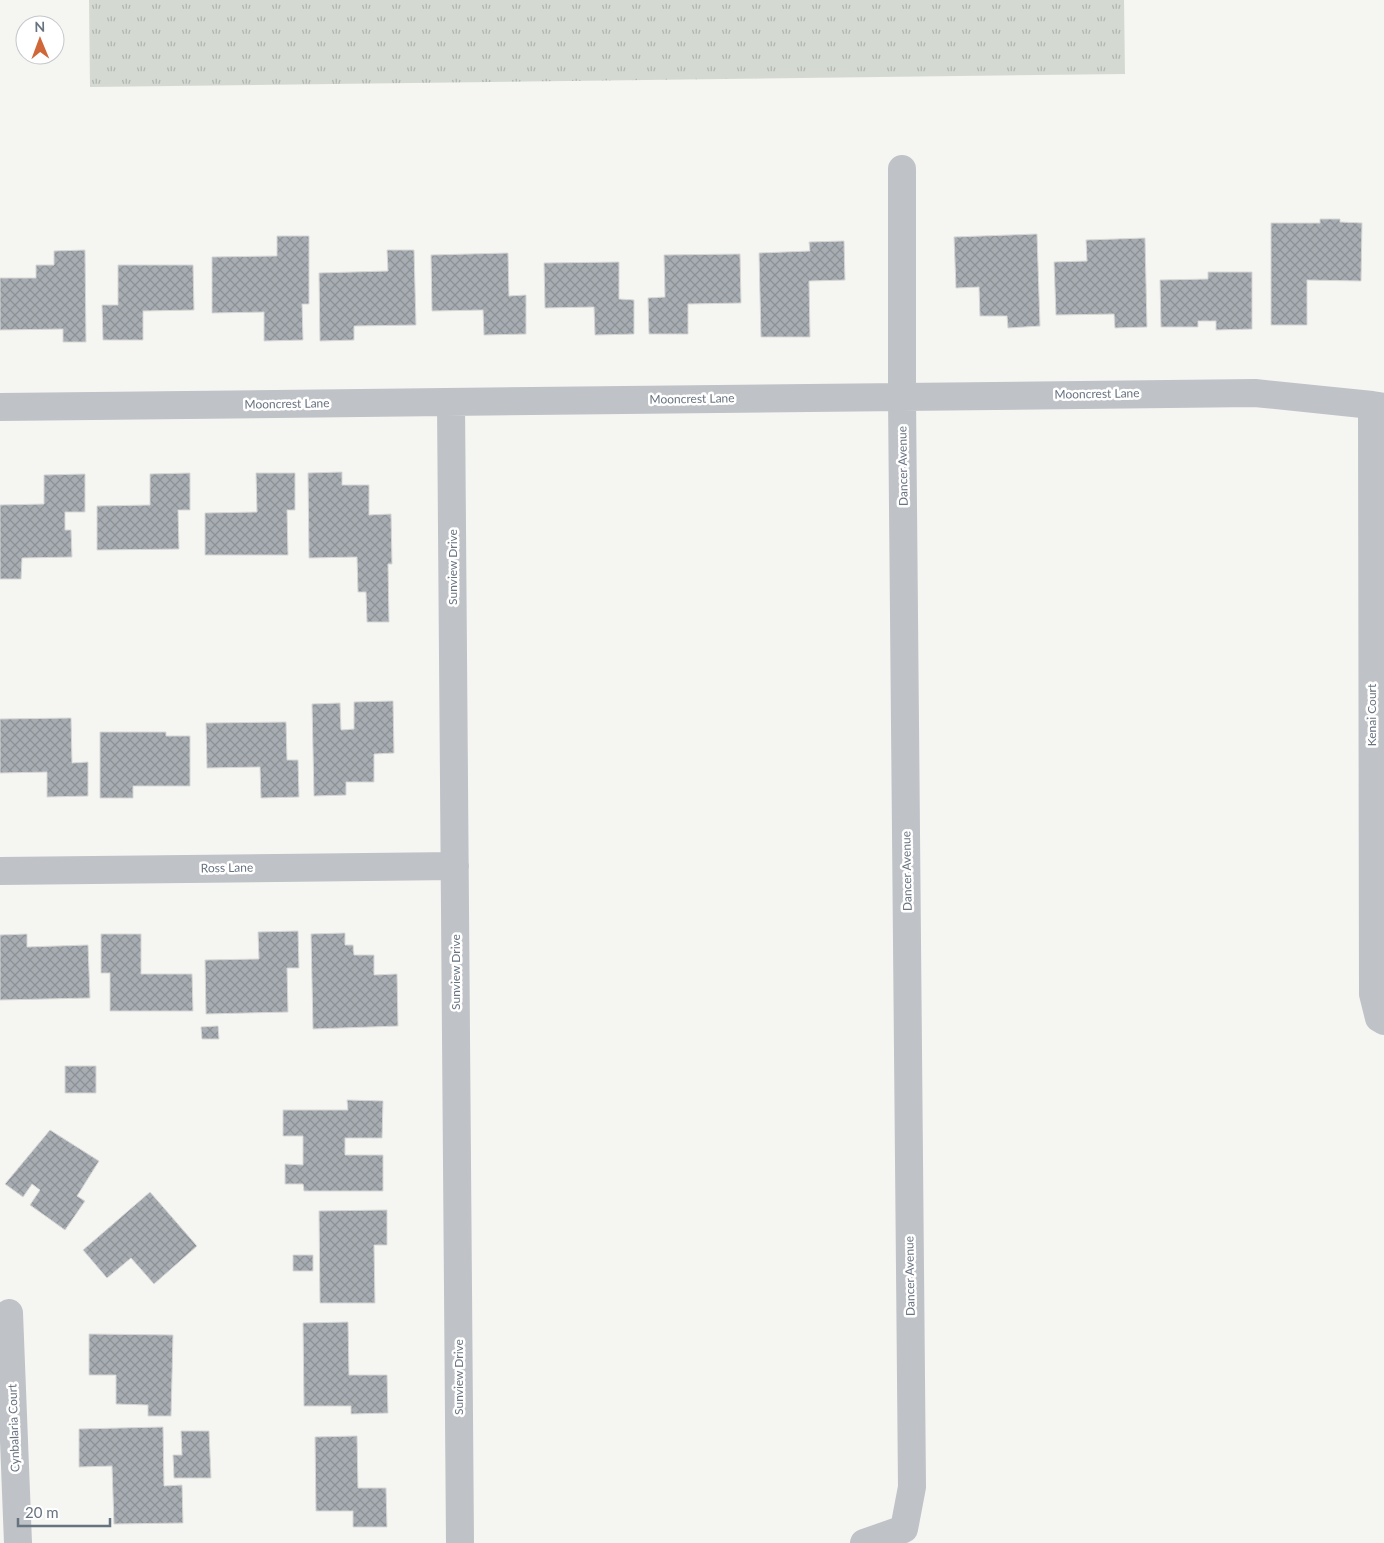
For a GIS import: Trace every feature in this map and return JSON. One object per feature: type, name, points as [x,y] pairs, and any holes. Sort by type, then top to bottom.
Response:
[{"type":"street","name":"Dancer Avenue","points":[[864,1543],[904,1529],[912,1488],[902,397],[902,169]]},
{"type":"street","name":"Mooncrest Lane","points":[[0,407],[1255,393],[1378,406]]},
{"type":"street","name":"Sunview Drive","points":[[451,402],[460,1543]]},
{"type":"street","name":"Kenai Court","points":[[1378,406],[1373,994],[1379,1018],[1384,1021]]},
{"type":"street","name":"Ross Lane","points":[[0,871],[455,866]]},
{"type":"street","name":"Cynbalaria Court","points":[[9,1313],[18,1543]]},
{"type":"green space","points":[[89,0],[1124,0],[1125,74],[90,87]]},
{"type":"building","points":[[1320,219],[1340,219],[1340,222],[1362,223],[1361,281],[1307,280],[1307,325],[1271,325],[1271,223],[1320,223]]},
{"type":"building","points":[[1037,234],[1040,326],[1008,328],[1007,316],[980,316],[979,287],[956,288],[954,237]]},
{"type":"building","points":[[277,236],[309,236],[309,304],[302,304],[303,340],[264,341],[264,312],[212,313],[212,257],[277,256]]},
{"type":"building","points":[[1145,238],[1147,327],[1115,328],[1114,314],[1056,315],[1054,262],[1087,261],[1086,240]]},
{"type":"building","points":[[844,241],[845,280],[809,281],[810,337],[761,337],[759,253],[810,251],[809,242]]},
{"type":"building","points":[[85,250],[86,342],[63,342],[63,329],[0,330],[0,278],[36,278],[36,265],[54,265],[54,251]]},
{"type":"building","points":[[387,250],[414,250],[416,325],[354,326],[354,340],[320,341],[319,273],[388,271]]},
{"type":"building","points":[[508,253],[509,296],[526,295],[526,334],[484,335],[483,310],[432,311],[431,255]]},
{"type":"building","points":[[740,254],[741,303],[688,304],[688,334],[649,334],[648,298],[665,297],[664,255]]},
{"type":"building","points":[[619,262],[619,299],[634,300],[634,334],[595,335],[594,307],[545,308],[544,263]]},
{"type":"building","points":[[118,265],[193,265],[194,310],[143,311],[143,340],[103,340],[102,305],[118,305]]},
{"type":"building","points":[[1208,272],[1252,272],[1252,329],[1216,330],[1216,321],[1198,321],[1198,327],[1161,327],[1160,280],[1208,279]]},
{"type":"building","points":[[342,472],[342,485],[369,485],[369,515],[391,514],[392,564],[388,564],[389,622],[367,622],[366,592],[358,592],[357,557],[309,558],[308,473]]},
{"type":"building","points":[[190,473],[190,510],[178,510],[179,549],[97,550],[97,506],[150,505],[150,474]]},
{"type":"building","points":[[256,473],[295,473],[295,510],[287,510],[288,555],[205,555],[205,513],[257,512]]},
{"type":"building","points":[[85,474],[85,512],[65,512],[65,530],[71,530],[72,557],[22,558],[21,579],[0,579],[0,505],[44,504],[44,475]]},
{"type":"building","points":[[393,701],[394,753],[374,754],[374,782],[346,782],[346,795],[314,796],[312,704],[340,703],[341,730],[354,729],[354,702]]},
{"type":"building","points":[[71,718],[72,763],[88,762],[88,796],[47,797],[47,772],[0,773],[0,719]]},
{"type":"building","points":[[286,722],[287,760],[298,760],[299,797],[261,798],[260,767],[207,768],[206,723]]},
{"type":"building","points":[[100,732],[166,732],[166,736],[190,736],[190,786],[133,786],[133,798],[100,798]]},
{"type":"building","points":[[298,931],[299,968],[287,968],[288,1012],[206,1014],[205,960],[259,959],[258,932]]},
{"type":"building","points":[[345,933],[345,945],[353,945],[354,955],[374,955],[374,975],[397,974],[398,1026],[313,1029],[311,934]]},
{"type":"building","points":[[27,934],[27,947],[88,945],[90,998],[0,1000],[0,935]]},
{"type":"building","points":[[101,934],[141,934],[141,974],[192,974],[193,1011],[110,1011],[110,973],[101,973]]},
{"type":"building","points":[[218,1026],[219,1039],[202,1039],[201,1027]]},
{"type":"building","points":[[65,1066],[96,1066],[96,1093],[65,1093]]},
{"type":"building","points":[[347,1100],[383,1101],[382,1138],[345,1138],[345,1155],[383,1155],[383,1191],[304,1191],[303,1184],[285,1184],[285,1164],[303,1165],[303,1136],[283,1136],[283,1110],[348,1110]]},
{"type":"building","points":[[50,1130],[99,1161],[77,1196],[85,1201],[65,1230],[30,1205],[40,1190],[32,1184],[23,1197],[5,1184]]},
{"type":"building","points":[[150,1192],[197,1246],[154,1284],[131,1258],[107,1278],[83,1250]]},
{"type":"building","points":[[387,1210],[387,1245],[374,1245],[375,1303],[320,1303],[319,1211]]},
{"type":"building","points":[[293,1255],[313,1255],[313,1271],[293,1271]]},
{"type":"building","points":[[348,1322],[349,1375],[387,1375],[388,1413],[351,1414],[351,1406],[304,1406],[303,1323]]},
{"type":"building","points":[[89,1334],[173,1335],[171,1416],[148,1416],[148,1405],[116,1404],[116,1375],[89,1375]]},
{"type":"building","points":[[163,1427],[164,1486],[182,1485],[183,1523],[114,1524],[112,1466],[79,1467],[79,1429]]},
{"type":"building","points":[[181,1431],[209,1431],[211,1478],[174,1478],[173,1455],[182,1455]]},
{"type":"building","points":[[357,1436],[358,1488],[386,1488],[387,1527],[353,1527],[353,1511],[316,1511],[315,1437]]}]
